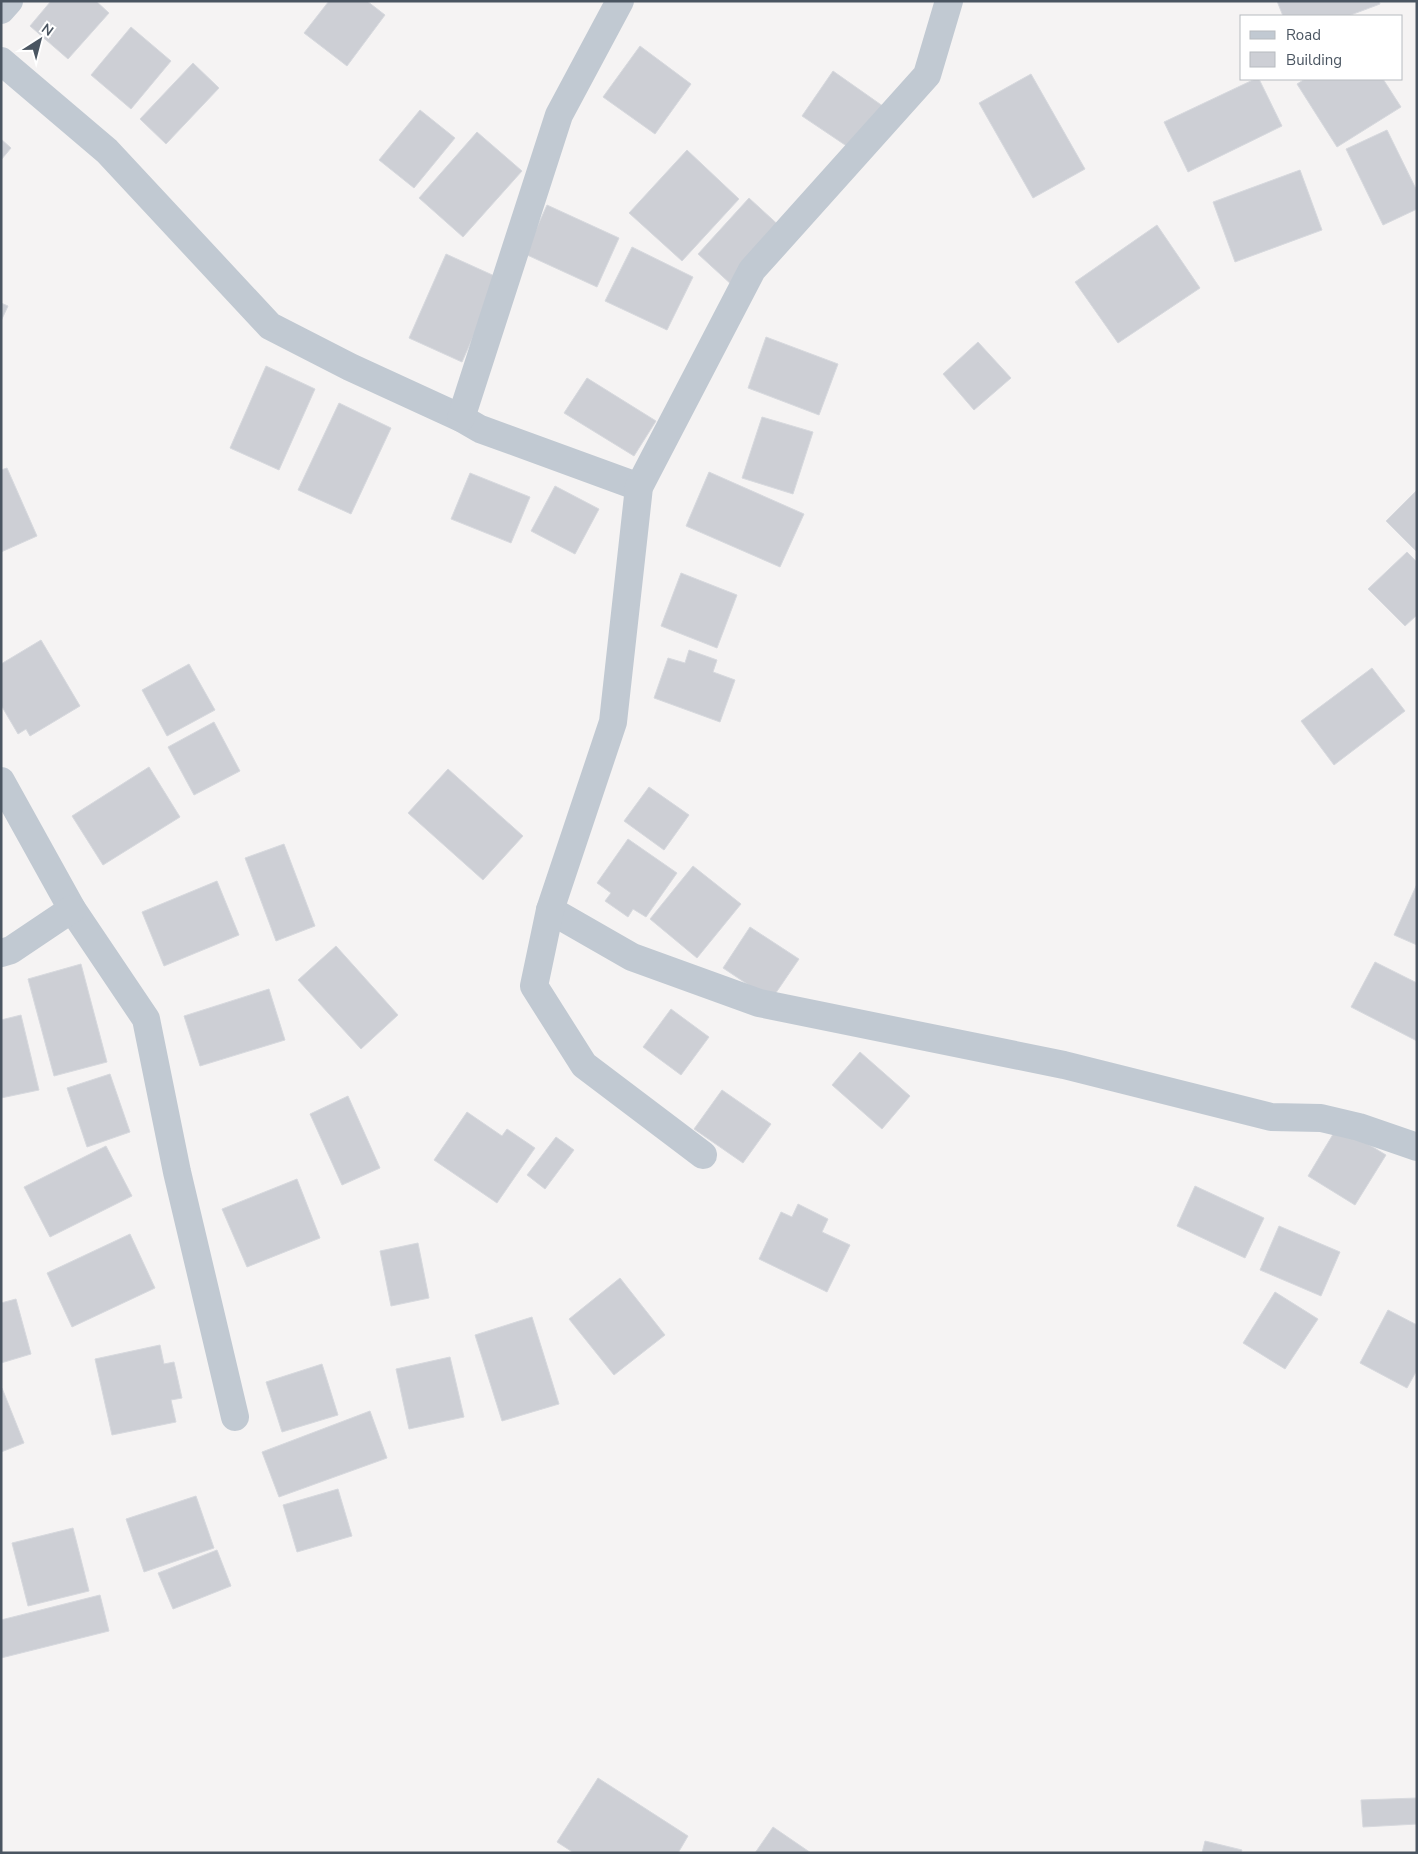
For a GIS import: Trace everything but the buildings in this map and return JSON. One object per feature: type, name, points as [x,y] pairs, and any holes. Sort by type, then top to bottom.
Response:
[{"type":"street","points":[[1,10],[9,1]]},
{"type":"street","points":[[461,418],[559,115],[620,1]]},
{"type":"street","points":[[703,1155],[584,1065],[534,986],[550,910],[613,722],[639,487],[752,270],[927,75],[949,1]]},
{"type":"street","points":[[1,61],[107,151],[270,326],[350,367],[461,418],[480,429],[639,487]]},
{"type":"street","points":[[1,781],[72,909],[146,1019],[177,1172],[235,1417]]},
{"type":"street","points":[[1,954],[11,950],[72,909]]},
{"type":"street","points":[[550,910],[632,957],[759,1003],[1064,1065],[1271,1117],[1321,1118],[1359,1127],[1417,1147]]}]
